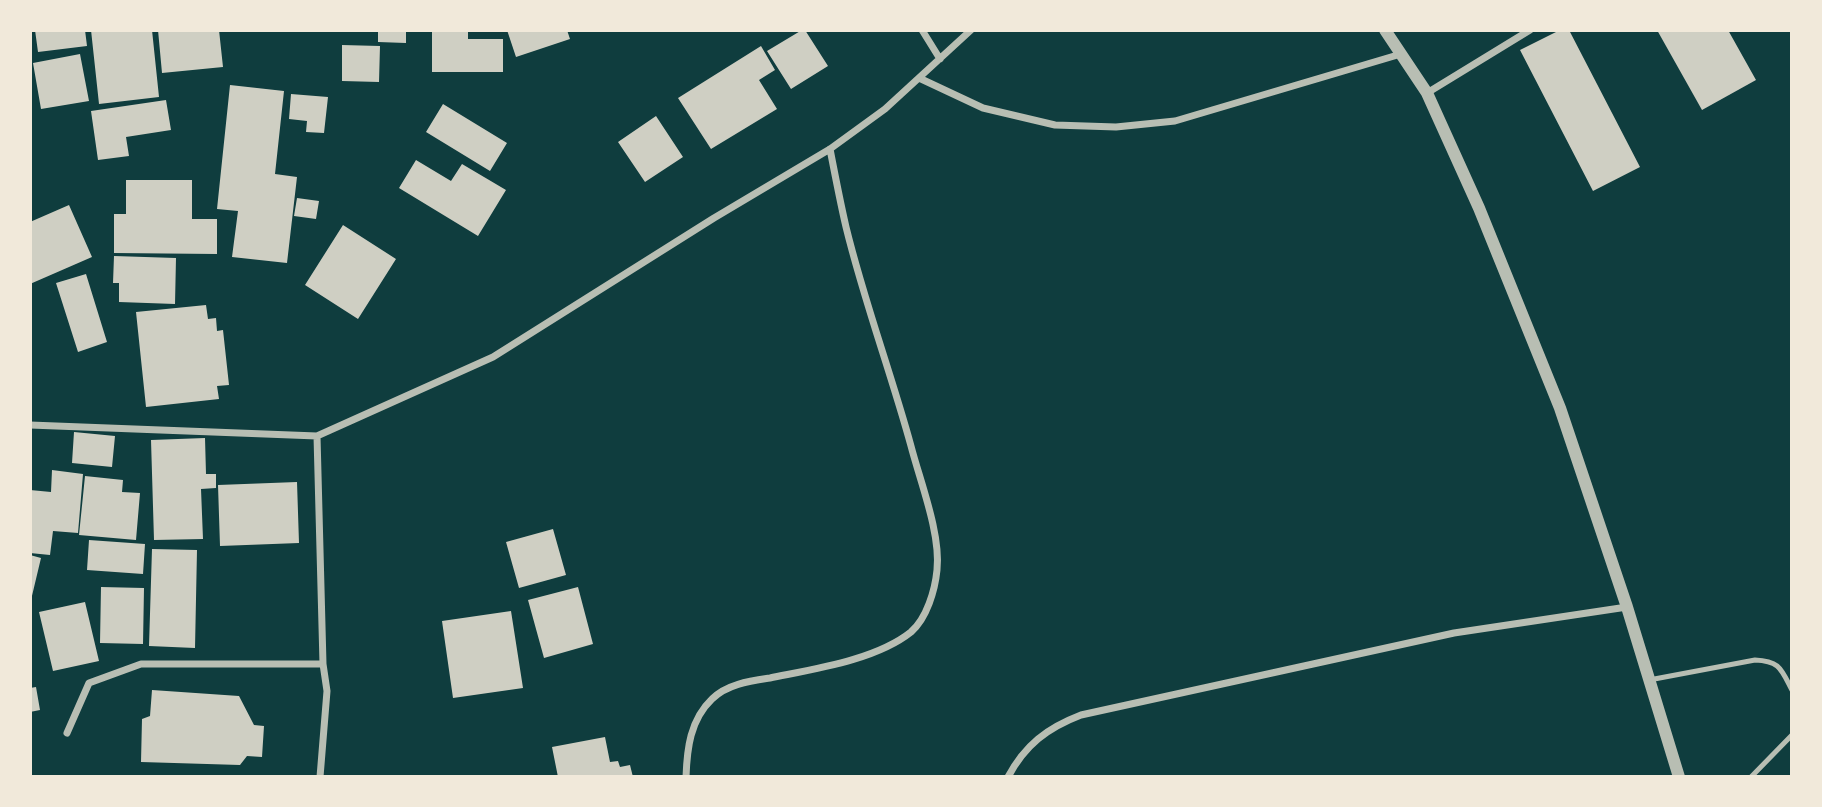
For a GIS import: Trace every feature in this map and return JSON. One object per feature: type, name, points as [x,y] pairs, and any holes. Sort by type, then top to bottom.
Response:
[{"type":"street","points":[[922,30],[940,60]]},
{"type":"street","points":[[30,425],[317,436],[493,357],[714,218],[830,149],[885,109],[971,30]]},
{"type":"street","points":[[1385,30],[1427,93],[1479,208],[1560,408],[1627,607],[1679,777]]},
{"type":"street","points":[[1427,93],[1530,30]]},
{"type":"street","points":[[919,78],[983,108],[1055,125],[1116,127],[1175,121],[1401,54]]},
{"type":"street","points":[[686,777],[688,746],[697,718],[712,698],[734,685],[821,667],[869,653],[894,642],[912,631],[926,611],[937,571],[937,548],[925,495],[846,228],[830,149]]},
{"type":"street","points":[[317,436],[323,664],[327,691],[320,777]]},
{"type":"street","points":[[1008,777],[1019,757],[1042,736],[1058,724],[1081,715],[1454,633],[1627,607]]},
{"type":"street","points":[[67,733],[89,683],[141,664],[323,664]]},
{"type":"lane","points":[[1649,680],[1755,660],[1768,660],[1780,666],[1792,690]]},
{"type":"lane","points":[[1751,777],[1792,735]]},
{"type":"building","points":[[35,30],[85,30],[87,46],[38,52]]},
{"type":"building","points":[[91,30],[152,30],[159,97],[99,104]]},
{"type":"building","points":[[158,30],[219,30],[223,67],[162,73]]},
{"type":"building","points":[[378,30],[406,30],[406,43],[378,42]]},
{"type":"building","points":[[432,30],[468,30],[468,39],[503,39],[503,72],[432,72]]},
{"type":"building","points":[[507,30],[567,30],[570,39],[516,57]]},
{"type":"building","points":[[805,30],[828,66],[791,89],[767,51]]},
{"type":"building","points":[[1560,30],[1569,30],[1640,167],[1593,191],[1520,50]]},
{"type":"building","points":[[1657,30],[1728,30],[1756,80],[1702,110]]},
{"type":"building","points":[[342,45],[380,46],[379,82],[342,81]]},
{"type":"building","points":[[761,46],[775,70],[759,80],[777,109],[711,149],[678,98]]},
{"type":"building","points":[[80,54],[89,101],[41,109],[33,63]]},
{"type":"building","points":[[230,85],[284,91],[275,174],[297,177],[287,263],[232,257],[238,211],[217,209]]},
{"type":"building","points":[[291,94],[328,97],[324,133],[306,132],[307,121],[289,119]]},
{"type":"building","points":[[166,100],[171,130],[126,137],[129,156],[98,160],[91,111]]},
{"type":"building","points":[[443,104],[507,143],[490,171],[426,132]]},
{"type":"building","points":[[656,116],[683,157],[645,182],[618,142]]},
{"type":"building","points":[[416,160],[451,181],[462,164],[506,190],[478,236],[399,188]]},
{"type":"building","points":[[126,180],[192,180],[192,219],[217,219],[217,254],[114,253],[114,214],[126,214]]},
{"type":"building","points":[[297,198],[319,201],[316,219],[294,216]]},
{"type":"building","points":[[69,205],[92,257],[30,284],[30,222]]},
{"type":"building","points":[[343,225],[396,259],[358,319],[305,285]]},
{"type":"building","points":[[114,256],[176,258],[175,304],[119,302],[119,283],[113,283]]},
{"type":"building","points":[[86,274],[107,342],[78,352],[56,283]]},
{"type":"building","points":[[206,305],[208,319],[216,318],[217,331],[223,330],[229,385],[217,386],[219,399],[146,407],[136,312]]},
{"type":"building","points":[[74,432],[115,436],[112,467],[72,463]]},
{"type":"building","points":[[205,438],[206,474],[216,474],[216,488],[201,489],[203,539],[154,540],[151,440]]},
{"type":"building","points":[[52,470],[83,474],[78,533],[53,531],[50,555],[30,553],[30,490],[51,492]]},
{"type":"building","points":[[85,476],[123,480],[122,492],[140,493],[136,540],[79,535]]},
{"type":"building","points":[[297,482],[299,543],[220,546],[218,485]]},
{"type":"building","points":[[553,529],[566,575],[519,588],[506,542]]},
{"type":"building","points":[[89,540],[145,544],[143,574],[87,570]]},
{"type":"building","points":[[152,549],[197,550],[195,648],[149,646]]},
{"type":"building","points":[[30,555],[41,558],[31,600],[30,600]]},
{"type":"building","points":[[101,587],[144,588],[143,644],[100,643]]},
{"type":"building","points":[[578,587],[593,644],[544,658],[528,600]]},
{"type":"building","points":[[85,602],[99,661],[53,671],[39,612]]},
{"type":"building","points":[[511,611],[523,688],[453,698],[442,621]]},
{"type":"building","points":[[36,687],[40,710],[30,712],[30,688]]},
{"type":"building","points":[[152,690],[239,696],[254,725],[264,726],[262,757],[247,756],[240,765],[141,762],[142,719],[150,716]]},
{"type":"building","points":[[605,737],[610,762],[618,761],[620,767],[630,765],[633,777],[558,777],[552,747]]}]
